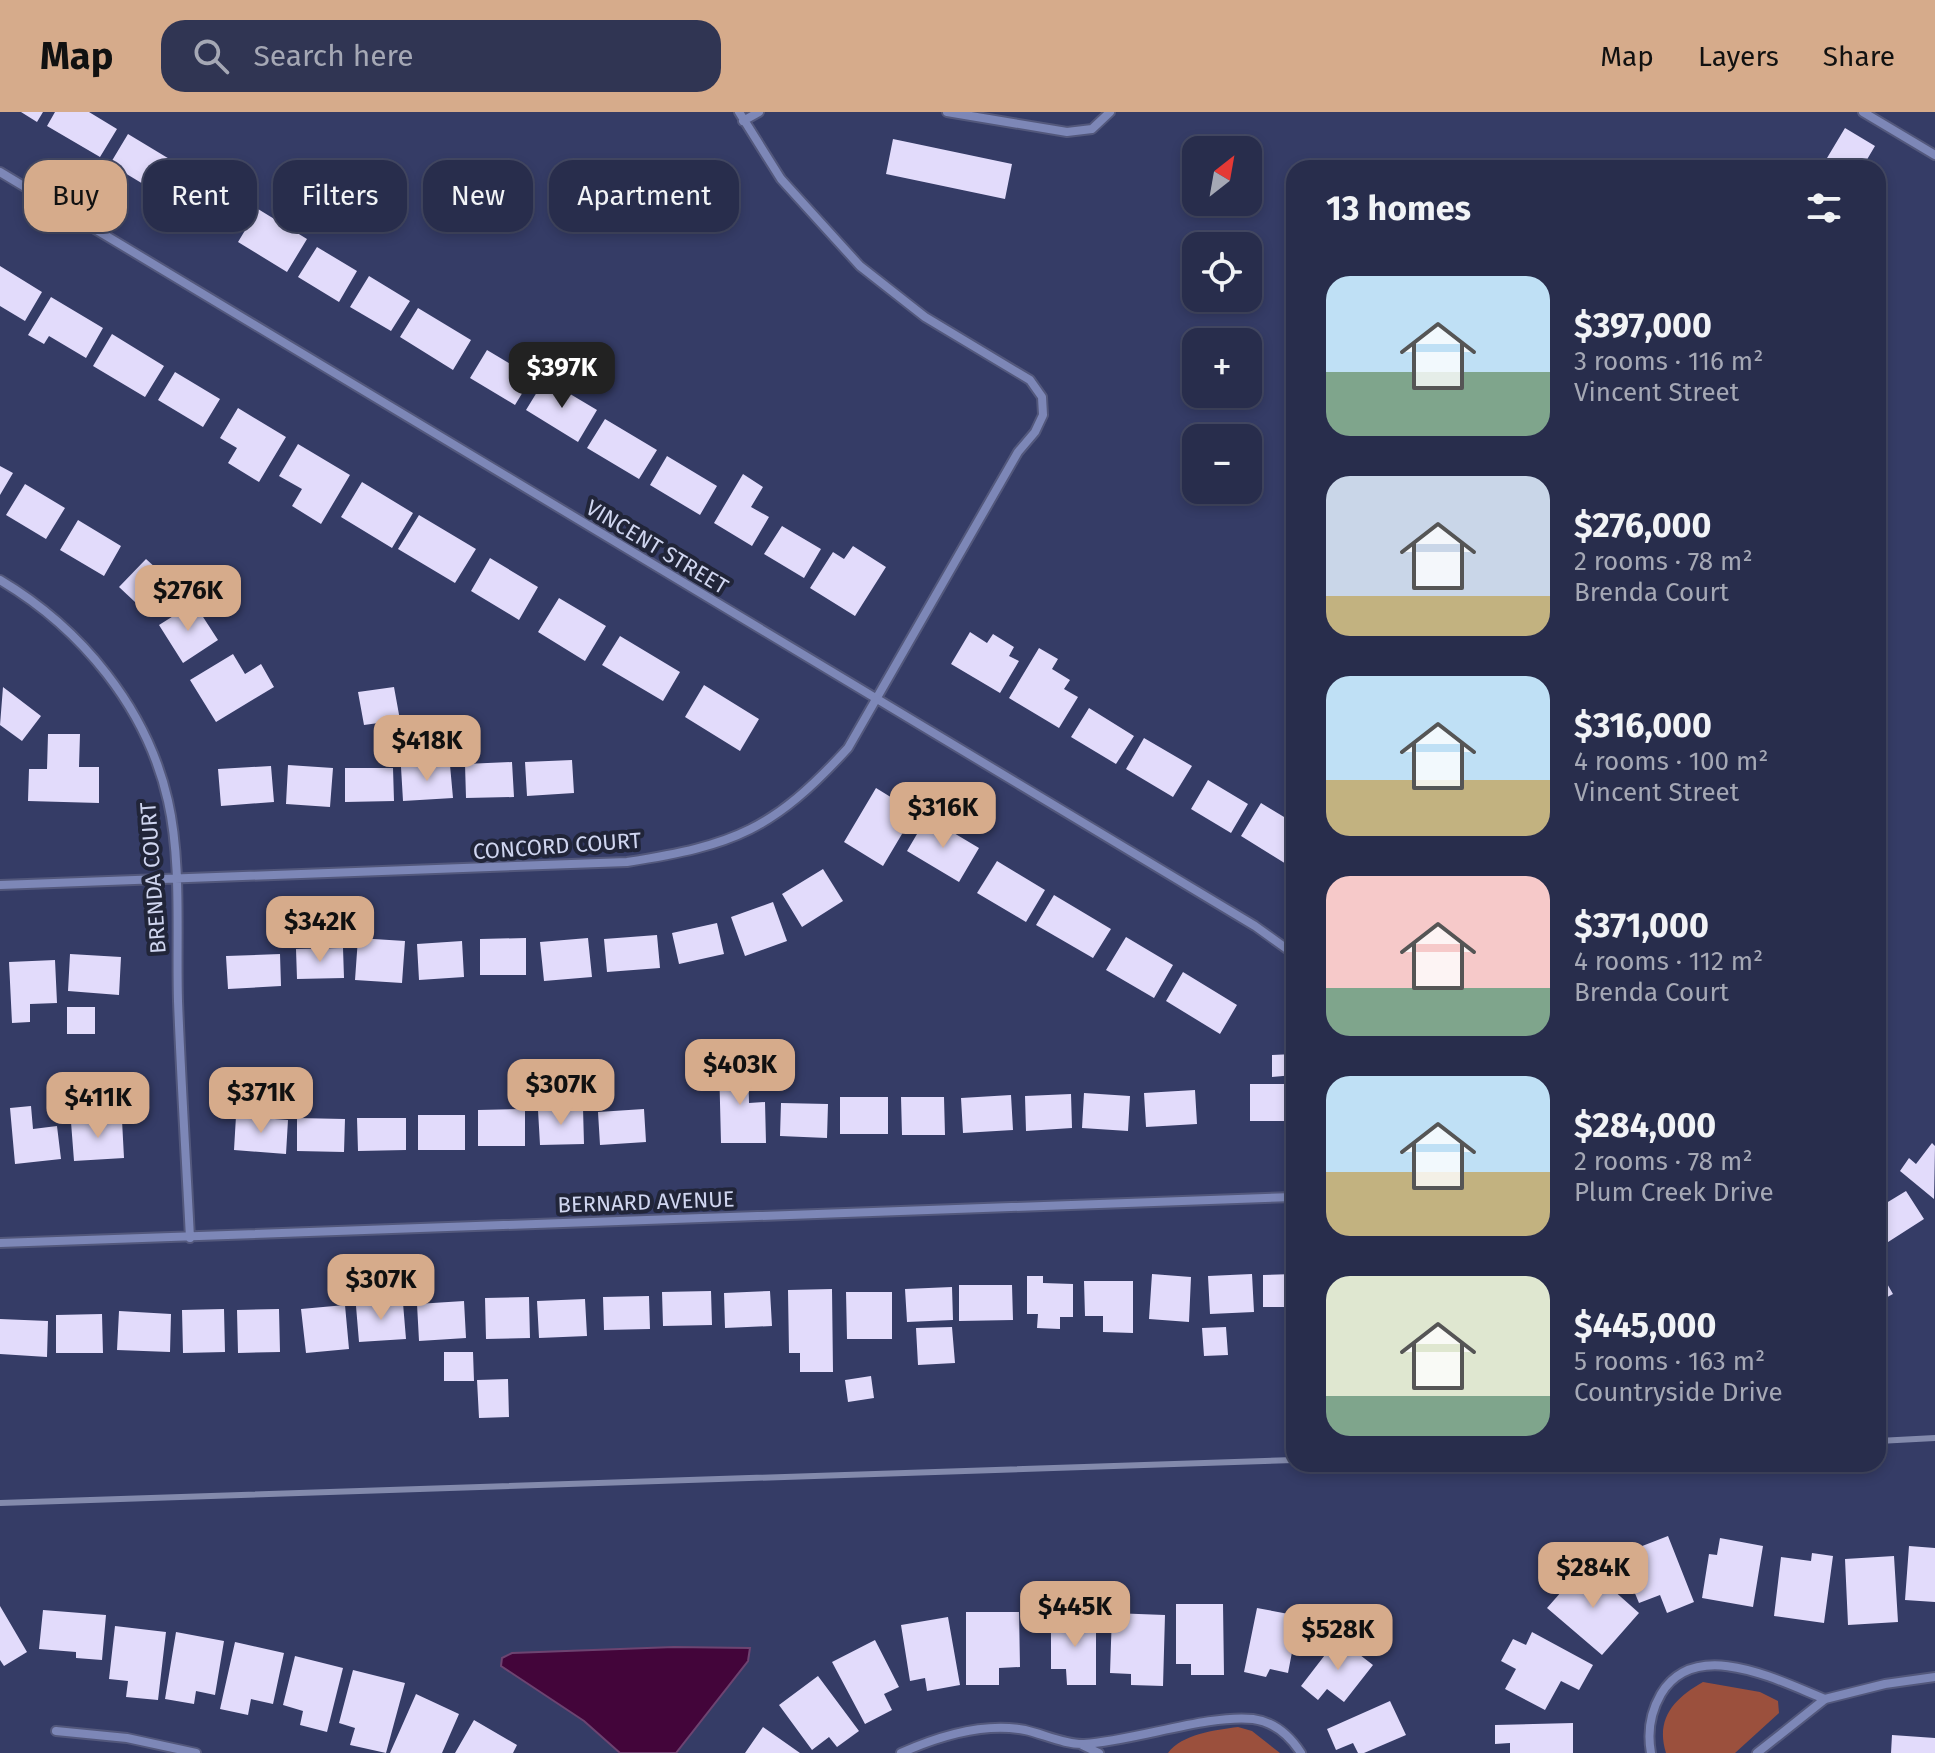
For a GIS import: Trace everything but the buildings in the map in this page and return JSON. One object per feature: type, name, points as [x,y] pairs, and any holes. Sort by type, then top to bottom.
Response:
[{"type":"street","points":[[741,116],[759,112]]},
{"type":"street","points":[[947,112],[1067,132],[1092,129],[1110,112]]},
{"type":"street","points":[[1863,112],[1935,155]]},
{"type":"street","name":"CONCORD COURT","points":[[0,885],[627,862],[711,847],[758,827],[816,783],[848,748],[878,701],[1018,452],[1035,432],[1043,415],[1042,397],[1030,380],[925,317],[860,266],[781,179],[741,116]]},
{"type":"street","name":"VINCENT STREET","points":[[0,172],[1255,926],[1286,948]]},
{"type":"street","name":"BRENDA COURT","points":[[0,580],[29,597],[85,646],[132,712],[159,770],[169,802],[190,1238]]},
{"type":"street","name":"BERNARD AVENUE","points":[[0,1243],[190,1238],[426,1225],[1286,1197]]},
{"type":"street","points":[[1651,1753],[1649,1723],[1654,1705],[1671,1683],[1695,1668],[1732,1667],[1825,1699]]},
{"type":"street","points":[[1757,1753],[1825,1699],[1885,1684],[1935,1677]]},
{"type":"street","points":[[1081,1744],[1232,1719],[1255,1719],[1279,1729],[1301,1753]]},
{"type":"street","points":[[901,1753],[934,1738],[984,1728],[1021,1729],[1081,1744],[1099,1753]]},
{"type":"street","points":[[56,1731],[127,1738],[196,1753]]},
{"type":"shaded area","points":[[674,1647],[750,1648],[748,1661],[676,1753],[620,1753],[584,1721],[501,1666],[502,1658],[512,1653]]},
{"type":"shaded area","points":[[1703,1682],[1760,1692],[1778,1701],[1779,1713],[1735,1753],[1666,1753],[1663,1741],[1665,1719],[1676,1702]]},
{"type":"shaded area","points":[[1238,1727],[1252,1731],[1280,1753],[1168,1753],[1190,1737]]},
{"type":"railway","points":[[1886,1441],[1935,1438]]},
{"type":"railway","points":[[0,1503],[1286,1460]]}]
